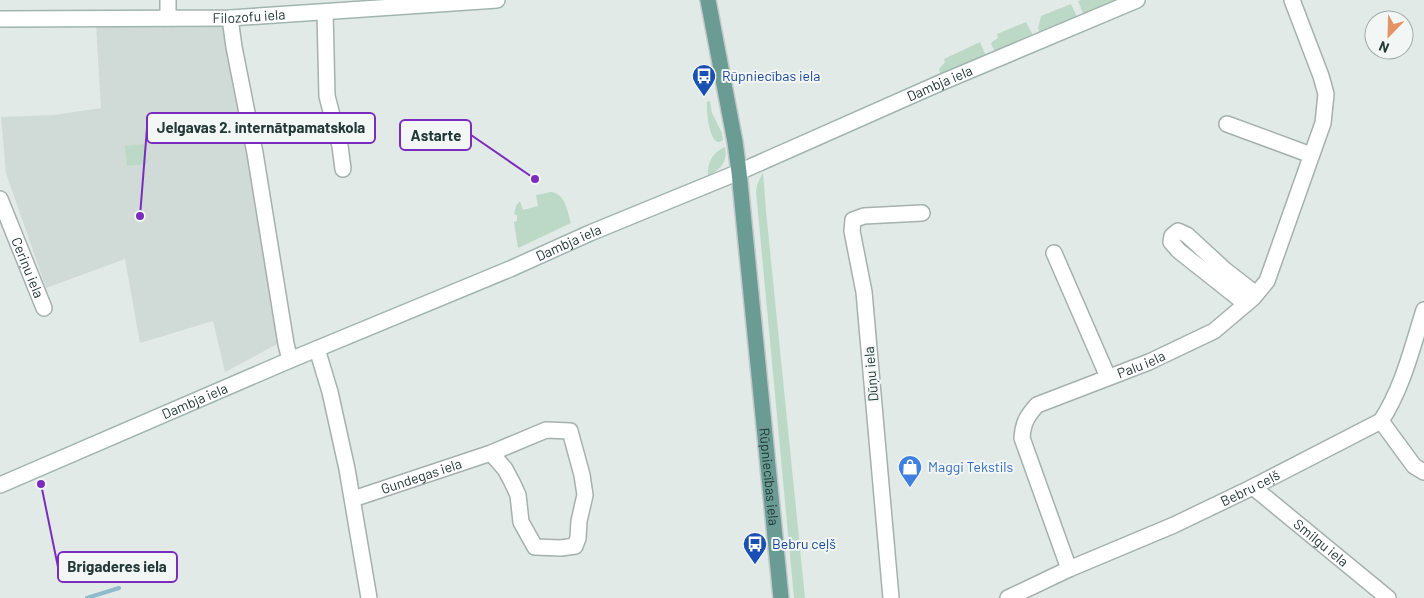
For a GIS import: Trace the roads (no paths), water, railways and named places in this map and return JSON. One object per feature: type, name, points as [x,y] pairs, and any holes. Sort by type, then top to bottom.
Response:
[{"type":"main road","name":"Rūpniecības iela","points":[[708,0],[739,172],[780,598]]},
{"type":"street","points":[[168,0],[168,18]]},
{"type":"street","name":"Filozofu iela","points":[[0,19],[230,18],[497,0]]},
{"type":"street","name":"Dambja iela","points":[[0,485],[510,268],[590,232],[739,172],[934,86],[1137,0]]},
{"type":"street","name":"Palu iela","points":[[1069,569],[1022,438],[1023,427],[1028,414],[1037,405],[1149,362],[1214,332],[1251,299],[1267,281],[1323,123],[1326,94],[1292,0]]},
{"type":"street","points":[[325,12],[327,96],[340,146],[343,169]]},
{"type":"street","points":[[230,18],[290,360]]},
{"type":"street","points":[[1227,124],[1311,155]]},
{"type":"street","name":"Ceriņu iela","points":[[0,199],[44,308]]},
{"type":"street","name":"Dūņu iela","points":[[891,598],[864,292],[852,231],[853,220],[864,216],[922,213]]},
{"type":"street","points":[[1178,231],[1187,235],[1225,270],[1251,299],[1178,251],[1171,242],[1172,236],[1178,231]]},
{"type":"street","points":[[1054,253],[1108,377]]},
{"type":"street","points":[[1424,310],[1400,387],[1391,406],[1381,420],[1414,466],[1424,472]]},
{"type":"street","points":[[317,349],[330,392],[353,499],[368,598]]},
{"type":"street","name":"Bebru ceļš","points":[[1008,598],[1069,569],[1174,525],[1253,487],[1381,420]]},
{"type":"street","name":"Gundegas iela","points":[[353,499],[491,453],[546,430],[570,431],[582,475],[585,495],[575,546],[561,548],[534,547],[521,522],[518,494],[505,469],[491,453]]},
{"type":"street","name":"Smilgu iela","points":[[1253,487],[1388,598]]},
{"type":"waterway","points":[[87,598],[119,588]]},
{"type":"place","name":"Rūpniecības iela","points":[[704,97]]},
{"type":"place","name":"Astarte","points":[[535,179]]},
{"type":"place","name":"Jelgavas 2. internātpamatskola","points":[[140,216]]},
{"type":"place","name":"Brigaderes iela","points":[[41,484]]},
{"type":"place","name":"Maggi Tekstils","points":[[910,488]]},
{"type":"place","name":"Bebru ceļš","points":[[755,565]]}]
